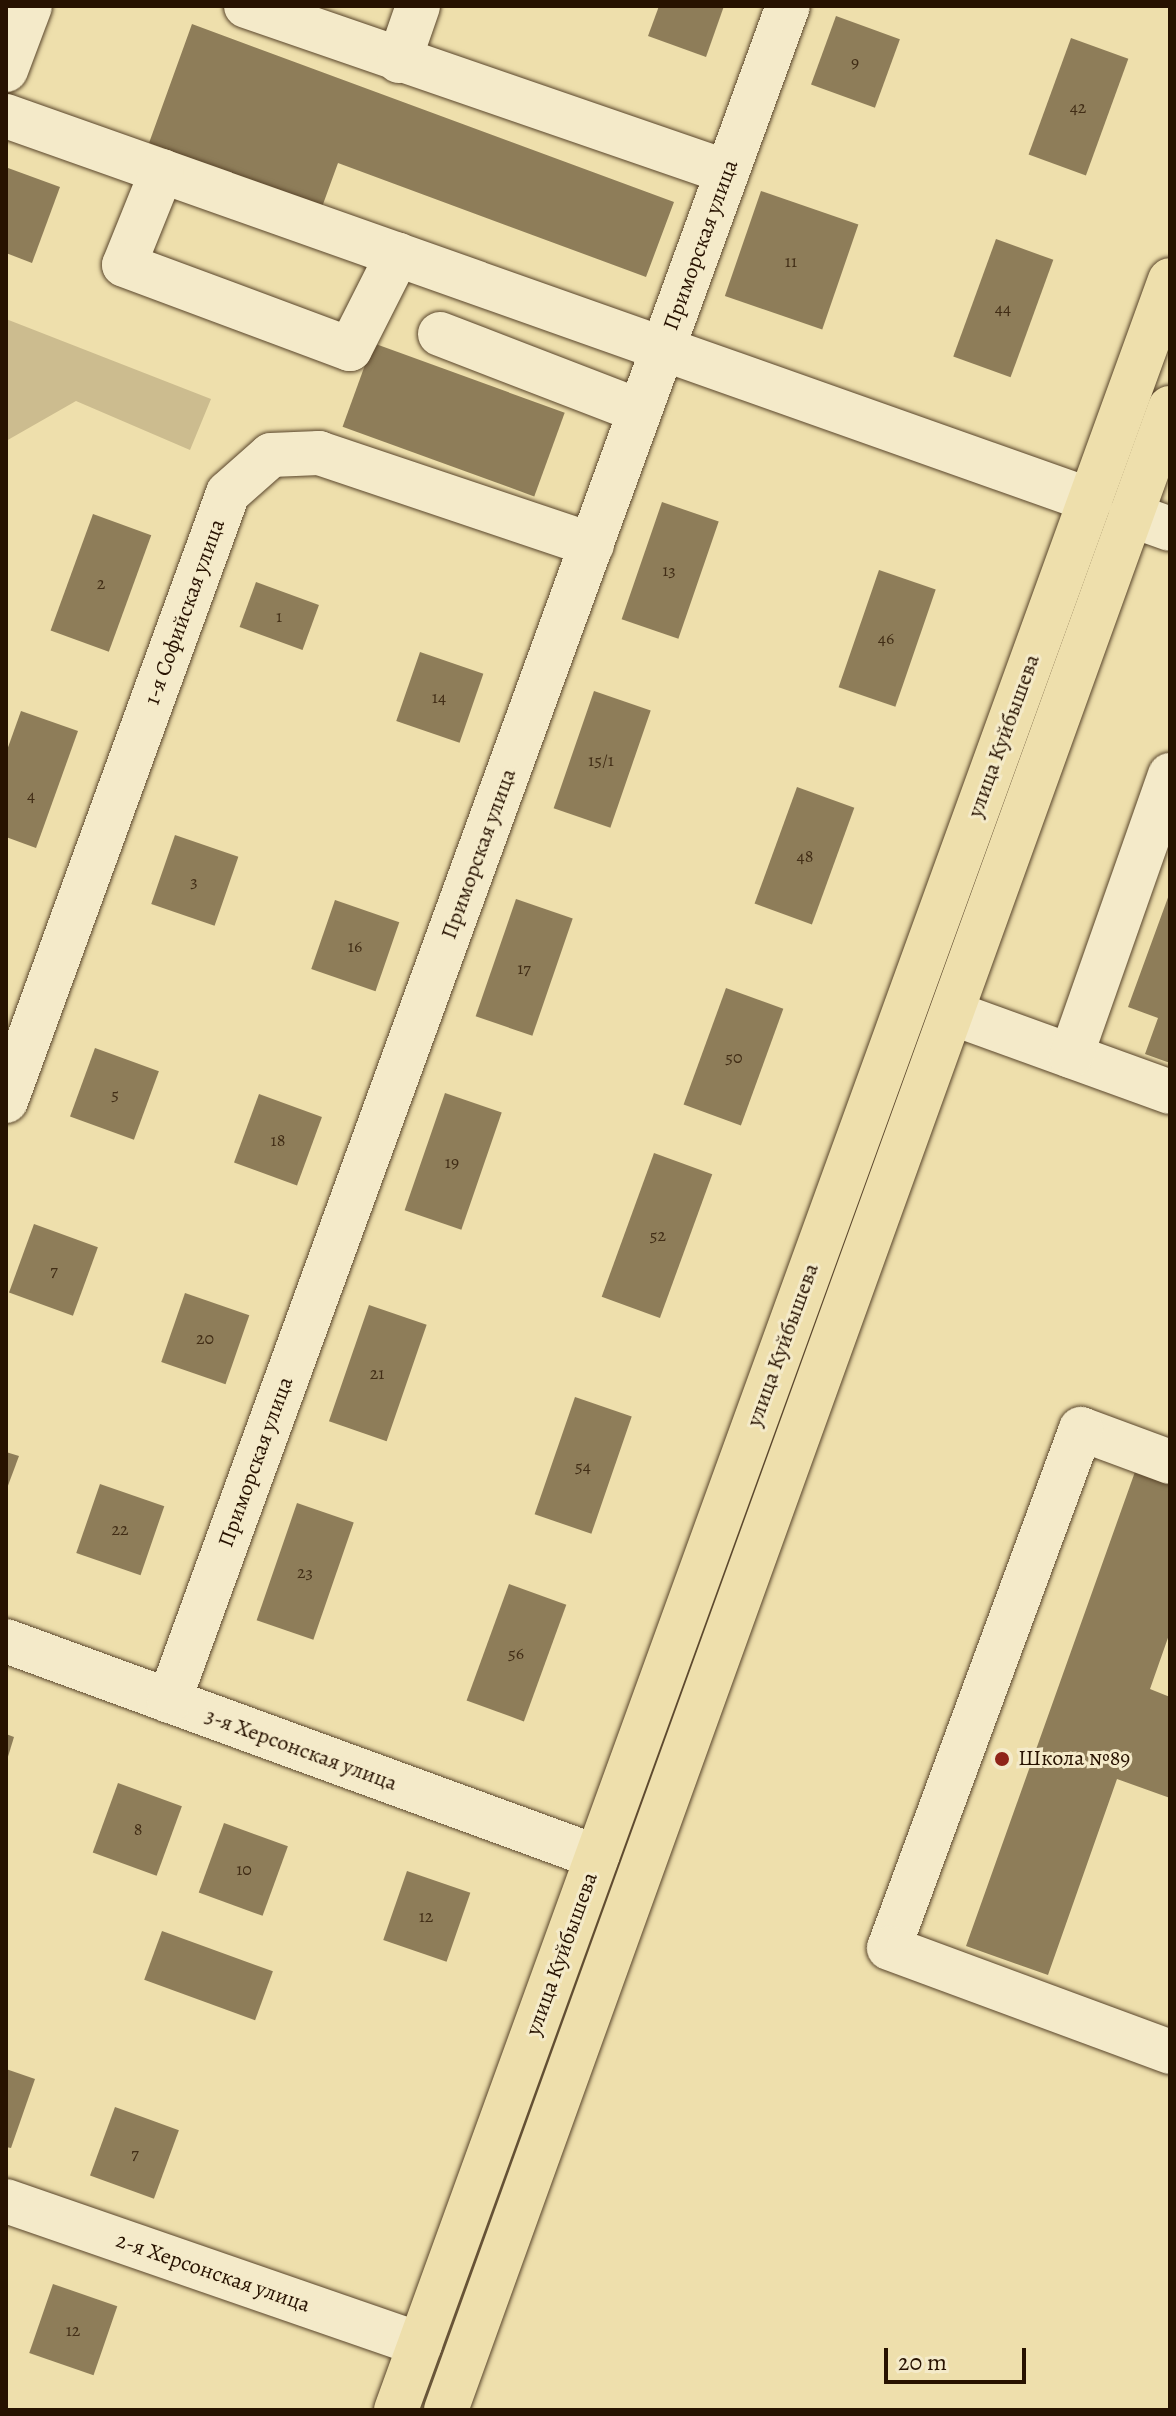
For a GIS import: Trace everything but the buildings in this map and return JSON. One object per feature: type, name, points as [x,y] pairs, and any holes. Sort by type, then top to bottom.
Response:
[{"type":"main road","name":"улица Куйбышева","points":[[396,2410],[1170,280]]},
{"type":"main road","name":"улица Куйбышева","points":[[446,2410],[952,1013],[1151,522],[1170,408]]},
{"type":"main road","points":[[1090,500],[1151,522]]},
{"type":"main road","points":[[910,997],[952,1013]]},
{"type":"main road","points":[[597,1857],[640,1874]]},
{"type":"main road","points":[[420,2344],[464,2360]]},
{"type":"street","points":[[6,70],[30,6]]},
{"type":"street","points":[[246,6],[727,172]]},
{"type":"street","points":[[399,61],[418,6]]},
{"type":"street","name":"Приморская улица","points":[[169,1701],[788,6]]},
{"type":"street","points":[[6,116],[1090,500]]},
{"type":"street","points":[[162,171],[124,265],[350,349],[398,254]]},
{"type":"street","points":[[440,334],[640,411]]},
{"type":"street","name":"1-я Софийская улица","points":[[6,1101],[228,493],[271,455],[319,453],[592,545]]},
{"type":"street","points":[[1071,1056],[1170,775]]},
{"type":"street","points":[[952,1013],[1170,1092]]},
{"type":"street","points":[[1170,1462],[1081,1429],[889,1948],[1170,2052]]},
{"type":"street","name":"3-я Херсонская улица","points":[[6,1641],[597,1857]]},
{"type":"street","name":"2-я Херсонская улица","points":[[6,2201],[420,2344]]},
{"type":"shaded area","points":[[6,319],[211,399],[190,450],[76,401],[6,441]]},
{"type":"place","name":"Школа №89","points":[[1002,1759]]}]
